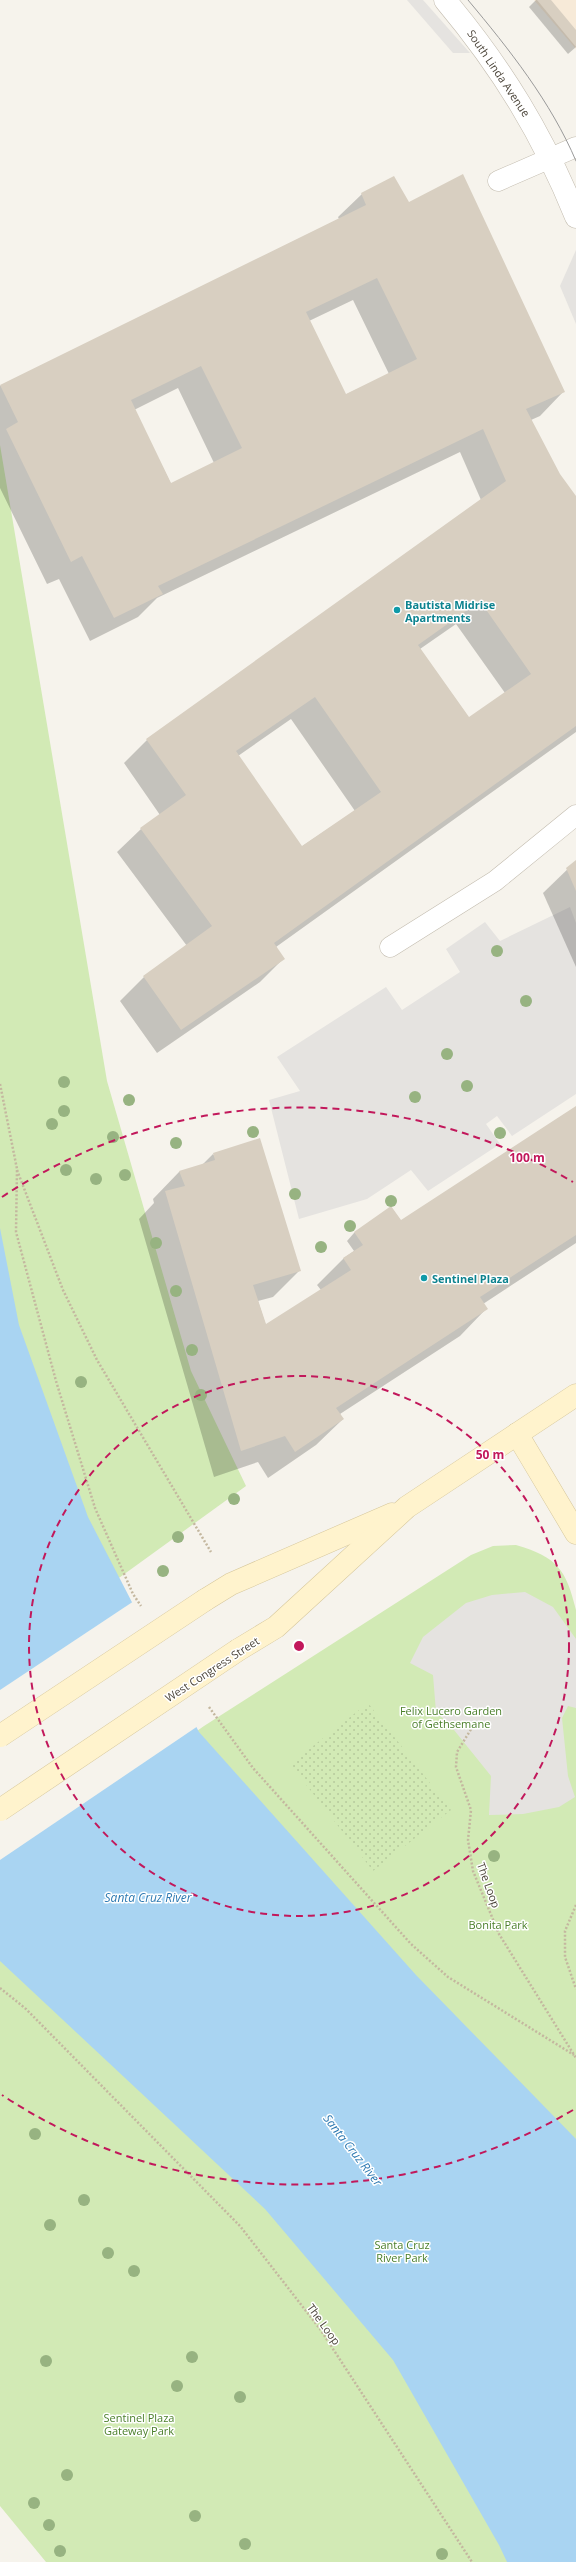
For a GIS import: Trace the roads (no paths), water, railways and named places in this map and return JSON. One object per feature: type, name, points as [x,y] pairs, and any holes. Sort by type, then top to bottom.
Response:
[{"type":"main road","name":"West Congress Street","points":[[0,1810],[238,1650],[276,1627],[407,1507],[576,1396]]},
{"type":"main road","points":[[517,1434],[576,1533]]},
{"type":"main road","name":"West Congress Street","points":[[0,1736],[205,1600],[232,1584],[407,1507]]},
{"type":"street","name":"South Linda Avenue","points":[[445,0],[481,43],[526,111],[576,217]]},
{"type":"lane","points":[[498,181],[576,148]]},
{"type":"lane","points":[[390,947],[495,881],[576,815]]},
{"type":"water","name":"Santa Cruz River","points":[[0,1228],[19,1325],[88,1517],[199,1732],[416,1975],[576,2139],[576,2562],[507,2562],[499,2545],[393,2360],[265,2209],[0,1961]]},
{"type":"tram line","points":[[468,0],[514,57],[542,97],[566,139],[576,161]]},
{"type":"place","name":"Bautista Midrise Apartments","points":[[397,610]]},
{"type":"place","name":"Sentinel Plaza","points":[[424,1278]]},
{"type":"park label","name":"Felix Lucero Garden of Gethsemane","points":[[451,1716]]},
{"type":"park label","name":"Bonita Park","points":[[498,1924]]},
{"type":"park label","name":"Santa Cruz River Park","points":[[402,2250]]},
{"type":"park label","name":"Sentinel Plaza Gateway Park","points":[[139,2423]]}]
